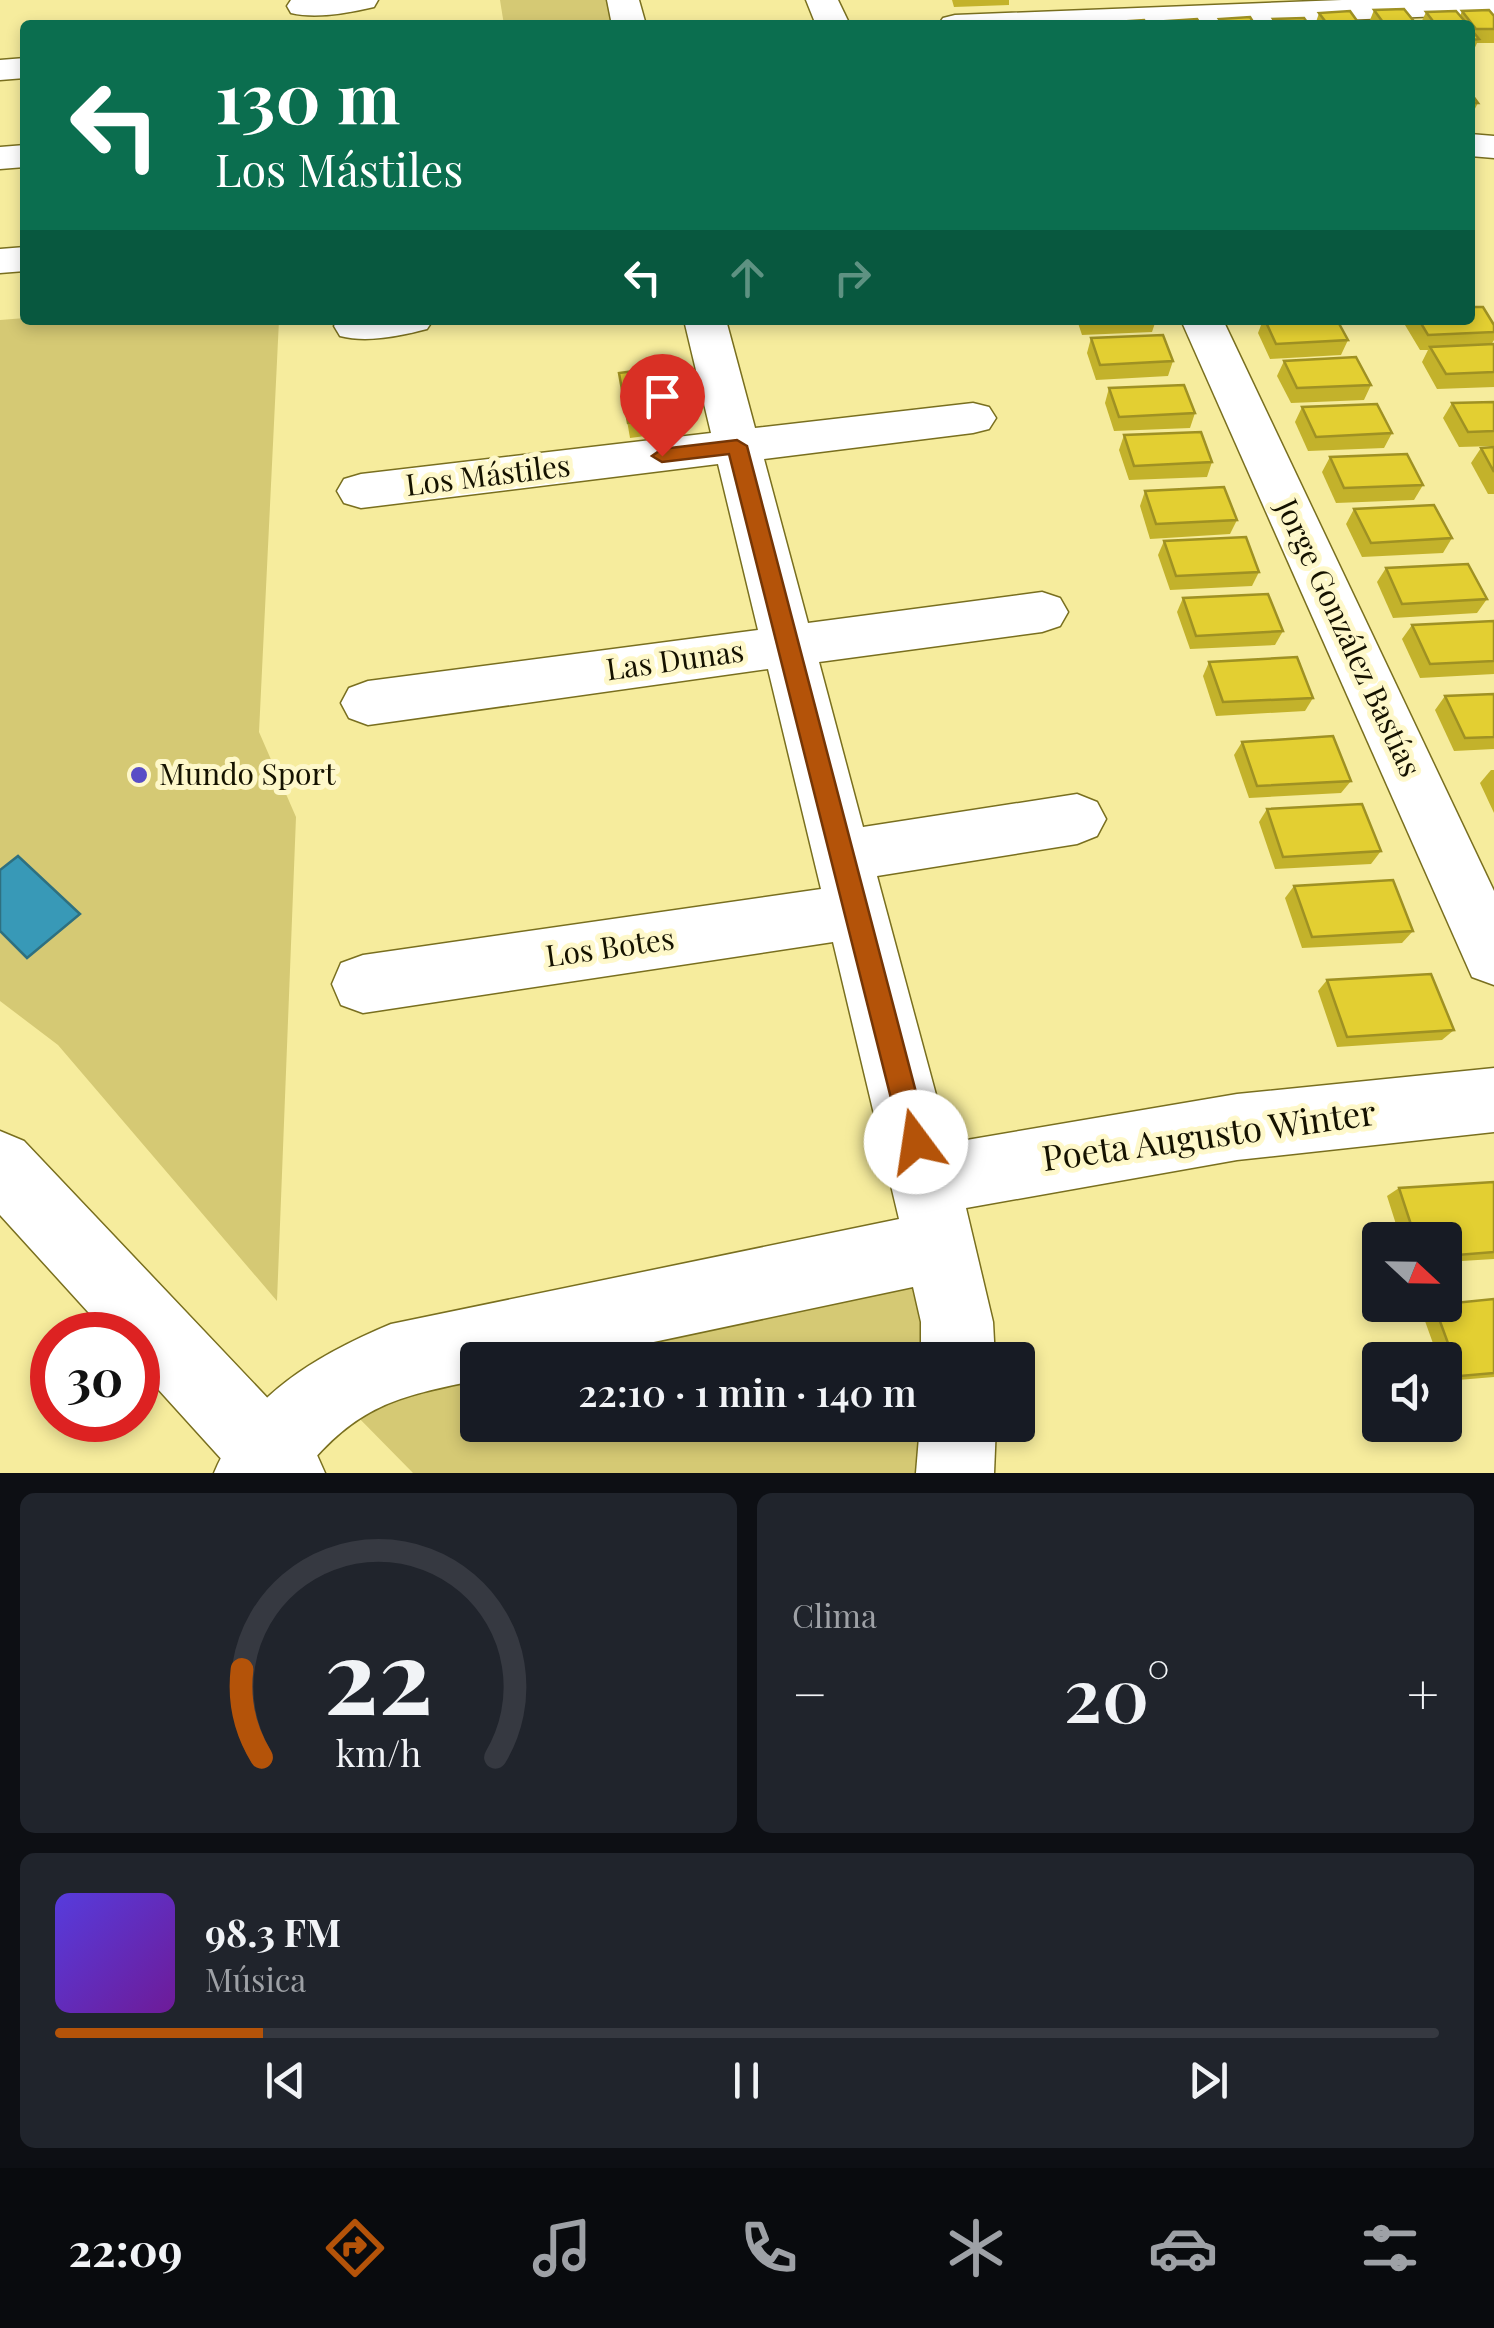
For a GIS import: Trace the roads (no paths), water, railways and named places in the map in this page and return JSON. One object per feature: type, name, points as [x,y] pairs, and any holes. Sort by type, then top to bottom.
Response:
[{"type":"street","points":[[303,6],[362,0]]},
{"type":"street","points":[[1008,20],[1061,15],[1494,4]]},
{"type":"street","points":[[355,326],[364,325]]},
{"type":"street","points":[[706,325],[933,1213],[957,1322],[958,1342]]},
{"type":"street","name":"Jorge González Bastías","points":[[1204,325],[1494,957]]},
{"type":"street","name":"Los Mástiles","points":[[361,492],[973,418]]},
{"type":"street","name":"Las Dunas","points":[[368,703],[1042,612]]},
{"type":"street","name":"Los Botes","points":[[363,984],[849,884],[1077,820]]},
{"type":"street","name":"Poeta Augusto Winter","points":[[269,1466],[326,1393],[390,1361],[1237,1127],[1494,1100]]},
{"type":"street","points":[[0,1165],[269,1466]]},
{"type":"street","points":[[954,1473],[957,1442]]},
{"type":"water","points":[[18,856],[80,914],[27,958],[0,931],[0,870]]},
{"type":"place","name":"Mundo Sport","points":[[139,775]]}]
